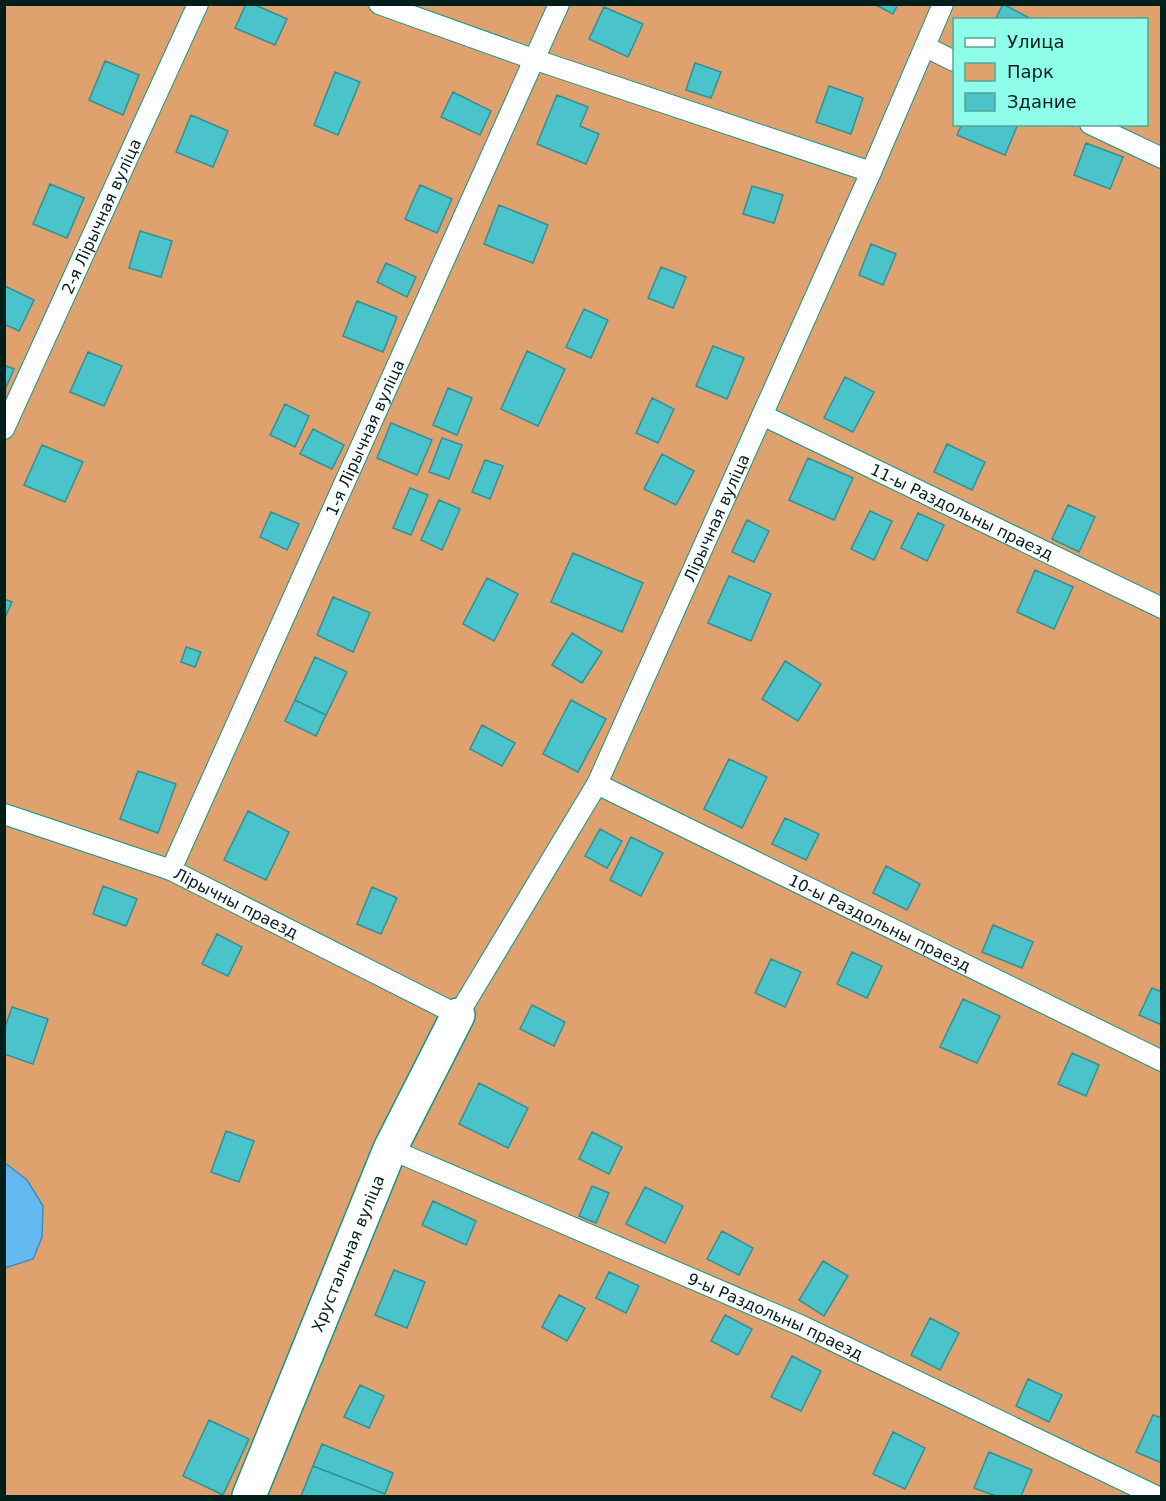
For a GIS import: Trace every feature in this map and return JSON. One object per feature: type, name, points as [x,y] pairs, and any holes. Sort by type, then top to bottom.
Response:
[{"type":"street","name":"Хрустальная вуліца","points":[[249,1497],[390,1149],[458,1015]]},
{"type":"lane","name":"2-я Лірычная вуліца","points":[[4,429],[198,4]]},
{"type":"lane","points":[[379,4],[533,59],[871,172]]},
{"type":"lane","name":"1-я Лірычная вуліца","points":[[171,870],[559,4]]},
{"type":"lane","name":"Лірычная вуліца","points":[[458,1015],[597,784],[871,172],[943,4]]},
{"type":"lane","points":[[926,47],[953,60]]},
{"type":"lane","points":[[1094,126],[1161,158]]},
{"type":"lane","name":"11-ы Раздольны праезд","points":[[762,415],[1161,608]]},
{"type":"lane","name":"10-ы Раздольны праезд","points":[[597,784],[1161,1061]]},
{"type":"lane","name":"Лірычны праезд","points":[[4,814],[171,870],[458,1015]]},
{"type":"lane","name":"9-ы Раздольны праезд","points":[[390,1149],[800,1325],[1156,1497]]},
{"type":"green space","points":[[5,5],[1161,5],[1161,1496],[5,1496]]},
{"type":"water","points":[[4,1162],[27,1180],[43,1206],[42,1237],[33,1259],[5,1268]]},
{"type":"building","points":[[246,4],[253,4],[287,19],[275,45],[235,28]]},
{"type":"building","points":[[874,4],[898,4],[893,14]]},
{"type":"building","points":[[1003,4],[1029,18],[996,18]]},
{"type":"building","points":[[604,7],[643,24],[628,57],[589,39]]},
{"type":"building","points":[[105,61],[139,75],[123,115],[89,100]]},
{"type":"building","points":[[695,63],[721,72],[711,98],[686,90]]},
{"type":"building","points":[[335,72],[360,82],[338,135],[314,125]]},
{"type":"building","points":[[829,86],[863,98],[851,134],[816,122]]},
{"type":"building","points":[[453,92],[491,111],[480,135],[441,117]]},
{"type":"building","points":[[557,95],[588,107],[580,126],[599,134],[586,164],[537,144]]},
{"type":"building","points":[[191,115],[228,131],[213,167],[176,152]]},
{"type":"building","points":[[961,126],[1017,126],[1005,155],[957,135]]},
{"type":"building","points":[[1086,143],[1123,157],[1110,189],[1074,175]]},
{"type":"building","points":[[50,184],[84,198],[67,238],[33,224]]},
{"type":"building","points":[[420,185],[452,199],[437,233],[405,219]]},
{"type":"building","points":[[752,186],[783,195],[774,223],[743,214]]},
{"type":"building","points":[[499,205],[548,225],[533,263],[484,244]]},
{"type":"building","points":[[140,231],[172,241],[161,277],[129,268]]},
{"type":"building","points":[[871,244],[896,254],[883,285],[859,275]]},
{"type":"building","points":[[386,263],[416,277],[407,297],[377,282]]},
{"type":"building","points":[[661,267],[686,277],[673,308],[648,298]]},
{"type":"building","points":[[5,286],[34,300],[19,331],[4,324]]},
{"type":"building","points":[[357,301],[397,317],[383,352],[343,336]]},
{"type":"building","points":[[584,309],[608,320],[591,358],[566,347]]},
{"type":"building","points":[[713,346],[744,358],[727,399],[696,386]]},
{"type":"building","points":[[527,351],[565,369],[538,426],[501,409]]},
{"type":"building","points":[[88,352],[122,366],[104,406],[70,392]]},
{"type":"building","points":[[4,365],[14,369],[4,392]]},
{"type":"building","points":[[845,377],[874,392],[853,432],[824,418]]},
{"type":"building","points":[[448,388],[472,398],[457,435],[433,425]]},
{"type":"building","points":[[652,398],[674,409],[658,443],[636,433]]},
{"type":"building","points":[[285,404],[309,416],[295,447],[270,435]]},
{"type":"building","points":[[391,423],[432,440],[417,475],[377,458]]},
{"type":"building","points":[[313,429],[344,445],[332,469],[300,454]]},
{"type":"building","points":[[442,438],[462,445],[449,479],[429,472]]},
{"type":"building","points":[[947,444],[985,462],[972,490],[934,472]]},
{"type":"building","points":[[42,445],[83,462],[65,502],[24,485]]},
{"type":"building","points":[[662,454],[694,471],[676,505],[644,489]]},
{"type":"building","points":[[808,458],[853,478],[834,520],[789,500]]},
{"type":"building","points":[[485,460],[503,466],[490,499],[472,492]]},
{"type":"building","points":[[410,488],[428,495],[411,535],[393,528]]},
{"type":"building","points":[[439,500],[460,509],[442,550],[421,540]]},
{"type":"building","points":[[1068,505],[1095,517],[1079,552],[1052,539]]},
{"type":"building","points":[[870,511],[892,521],[874,560],[851,549]]},
{"type":"building","points":[[271,512],[299,524],[287,550],[260,537]]},
{"type":"building","points":[[918,513],[944,525],[927,561],[901,548]]},
{"type":"building","points":[[747,520],[769,531],[754,562],[732,552]]},
{"type":"building","points":[[573,553],[643,583],[622,632],[551,602]]},
{"type":"building","points":[[1035,570],[1073,587],[1054,629],[1017,612]]},
{"type":"building","points":[[729,576],[771,594],[751,641],[708,623]]},
{"type":"building","points":[[487,578],[518,594],[494,641],[463,624]]},
{"type":"building","points":[[333,597],[370,613],[353,652],[317,635]]},
{"type":"building","points":[[4,599],[12,602],[4,620]]},
{"type":"building","points":[[572,633],[602,652],[582,683],[552,665]]},
{"type":"building","points":[[186,647],[201,652],[195,667],[181,662]]},
{"type":"building","points":[[315,657],[347,672],[326,715],[295,700]]},
{"type":"building","points":[[785,661],[821,684],[798,721],[762,699]]},
{"type":"building","points":[[295,700],[326,715],[316,736],[285,721]]},
{"type":"building","points":[[571,700],[606,719],[578,772],[543,754]]},
{"type":"building","points":[[482,725],[515,743],[502,766],[470,749]]},
{"type":"building","points":[[729,759],[767,777],[742,828],[704,809]]},
{"type":"building","points":[[138,771],[176,784],[158,833],[120,819]]},
{"type":"building","points":[[248,811],[289,832],[266,880],[224,860]]},
{"type":"building","points":[[785,818],[819,834],[806,860],[772,844]]},
{"type":"building","points":[[600,829],[622,841],[607,868],[585,856]]},
{"type":"building","points":[[631,837],[663,853],[641,896],[610,880]]},
{"type":"building","points":[[886,866],[920,884],[907,910],[873,893]]},
{"type":"building","points":[[103,886],[137,899],[126,926],[93,914]]},
{"type":"building","points":[[372,887],[397,898],[381,934],[357,924]]},
{"type":"building","points":[[993,925],[1033,942],[1022,968],[982,952]]},
{"type":"building","points":[[217,934],[242,947],[228,976],[202,964]]},
{"type":"building","points":[[852,952],[882,966],[867,998],[837,984]]},
{"type":"building","points":[[771,959],[801,972],[785,1007],[755,993]]},
{"type":"building","points":[[1152,988],[1162,992],[1162,1025],[1139,1015]]},
{"type":"building","points":[[963,999],[1000,1016],[977,1063],[940,1047]]},
{"type":"building","points":[[532,1005],[565,1022],[554,1046],[520,1029]]},
{"type":"building","points":[[12,1007],[48,1019],[33,1064],[4,1054],[4,1030]]},
{"type":"building","points":[[1072,1053],[1099,1065],[1086,1096],[1058,1084]]},
{"type":"building","points":[[479,1083],[528,1108],[508,1148],[459,1124]]},
{"type":"building","points":[[226,1131],[254,1141],[239,1182],[211,1172]]},
{"type":"building","points":[[592,1132],[622,1147],[609,1174],[579,1159]]},
{"type":"building","points":[[592,1186],[609,1193],[596,1223],[579,1216]]},
{"type":"building","points":[[645,1187],[683,1206],[665,1243],[626,1224]]},
{"type":"building","points":[[433,1201],[476,1221],[466,1245],[422,1225]]},
{"type":"building","points":[[722,1231],[753,1248],[739,1275],[707,1259]]},
{"type":"building","points":[[823,1261],[848,1276],[824,1316],[799,1300]]},
{"type":"building","points":[[394,1270],[425,1282],[407,1328],[375,1315]]},
{"type":"building","points":[[609,1272],[639,1286],[626,1313],[596,1298]]},
{"type":"building","points":[[559,1295],[585,1308],[567,1341],[542,1327]]},
{"type":"building","points":[[725,1315],[752,1329],[738,1355],[711,1341]]},
{"type":"building","points":[[930,1318],[959,1333],[940,1370],[911,1355]]},
{"type":"building","points":[[792,1356],[821,1371],[801,1411],[771,1397]]},
{"type":"building","points":[[1028,1379],[1062,1395],[1049,1422],[1016,1406]]},
{"type":"building","points":[[360,1385],[384,1396],[369,1428],[344,1417]]},
{"type":"building","points":[[1153,1415],[1162,1418],[1162,1463],[1136,1452]]},
{"type":"building","points":[[209,1420],[249,1439],[223,1495],[183,1476]]},
{"type":"building","points":[[893,1432],[925,1448],[905,1489],[873,1474]]},
{"type":"building","points":[[322,1444],[393,1473],[385,1494],[313,1466]]},
{"type":"building","points":[[989,1452],[1032,1470],[1021,1496],[996,1496],[974,1488]]},
{"type":"building","points":[[313,1466],[385,1494],[384,1496],[301,1496]]}]
